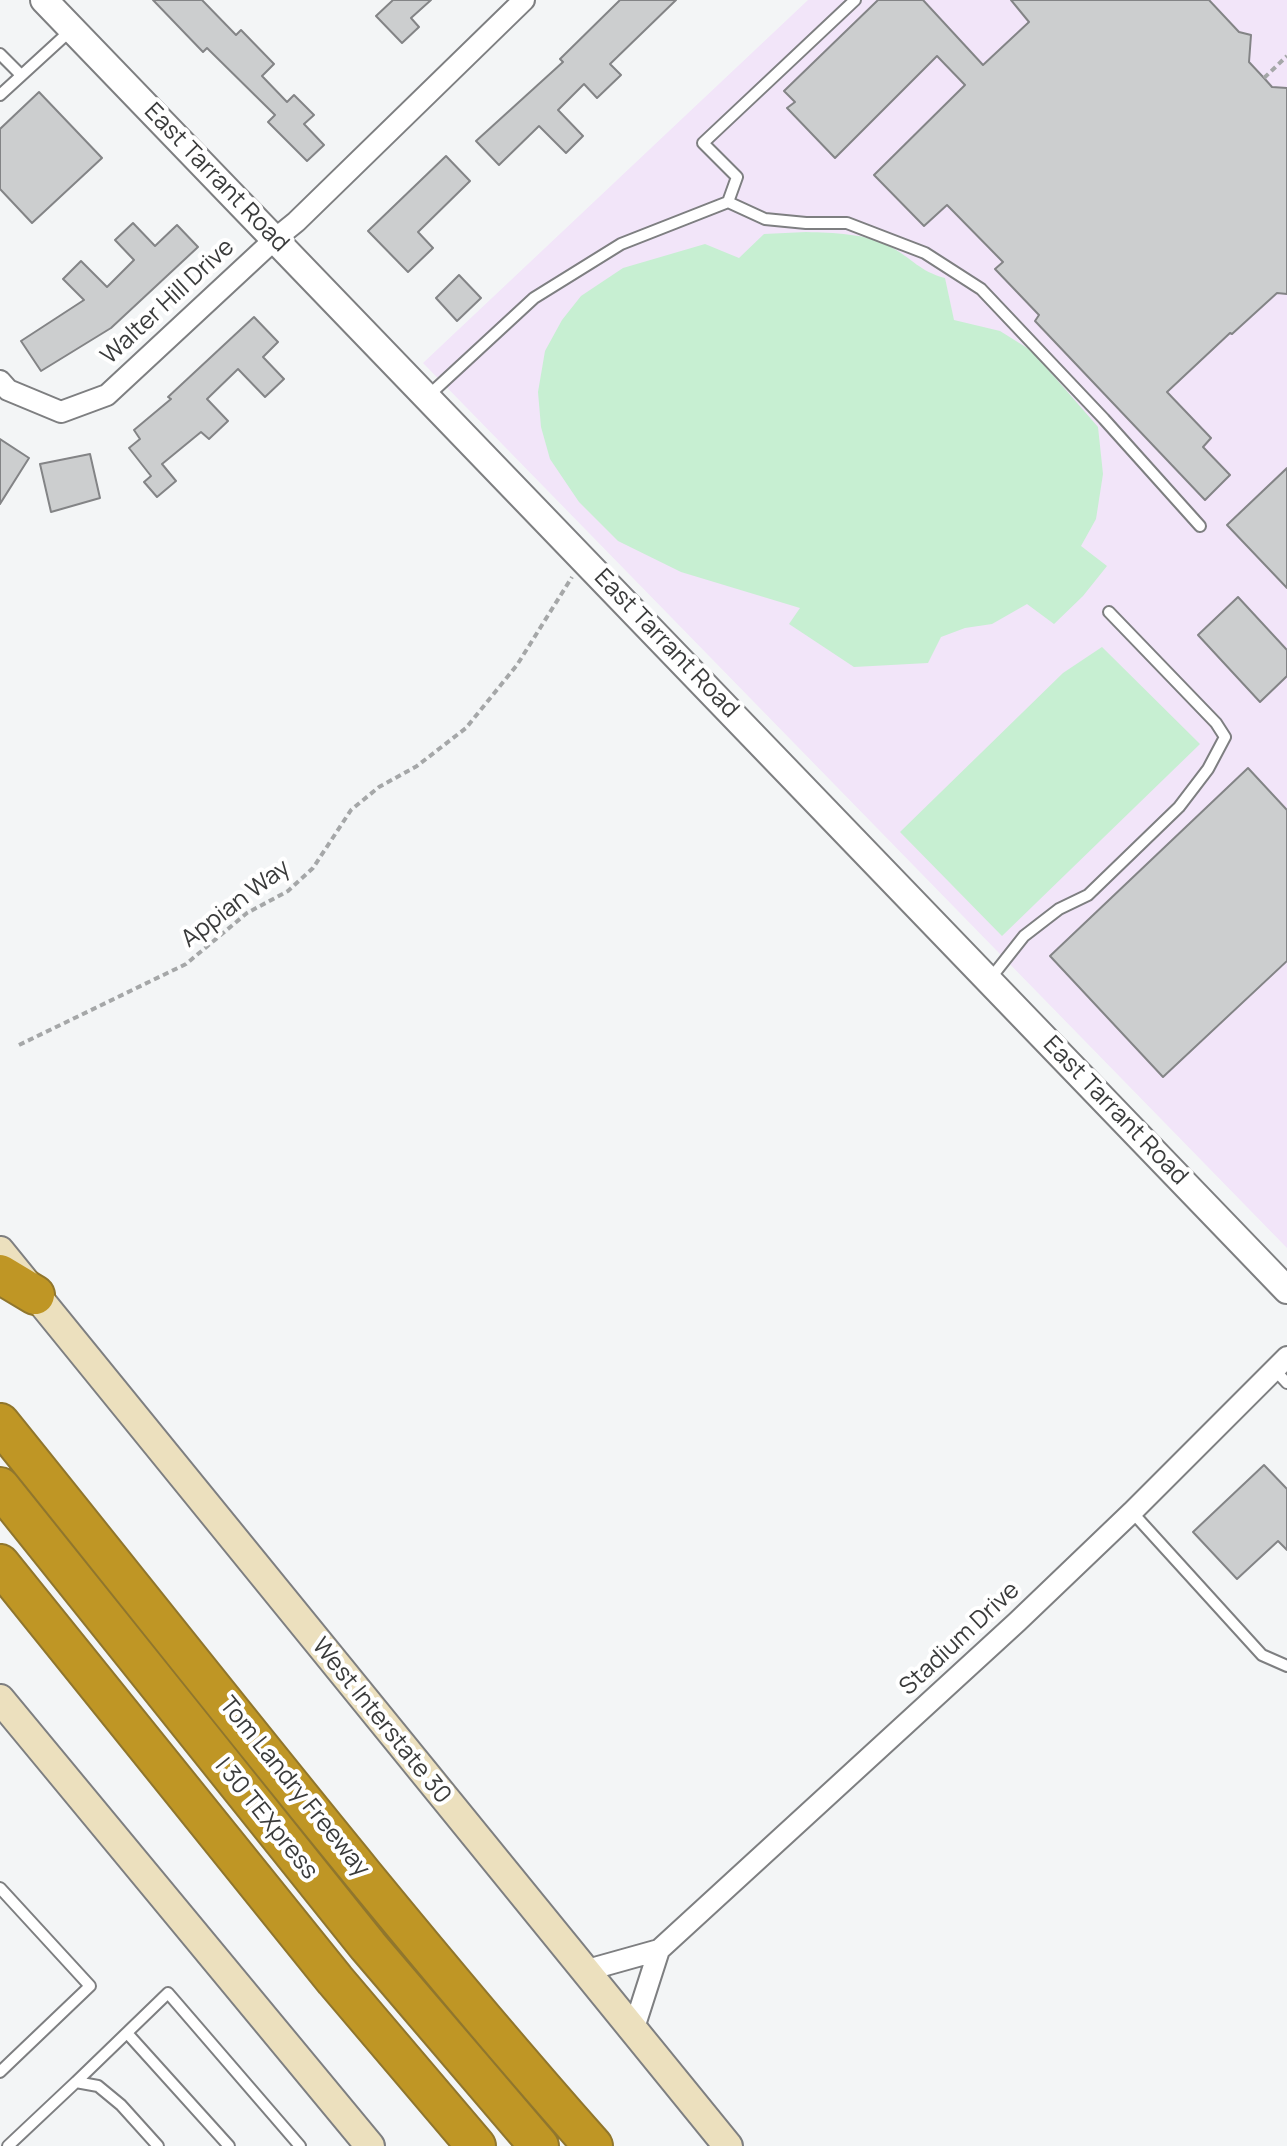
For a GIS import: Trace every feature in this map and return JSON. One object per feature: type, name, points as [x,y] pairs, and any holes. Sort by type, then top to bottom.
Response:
[{"type":"highway","points":[[0,1274],[35,1295]]},
{"type":"highway","name":"Tom Landry Freeway","points":[[0,1423],[392,1910],[593,2146]]},
{"type":"highway","name":"I 30 TEXpress","points":[[0,1487],[368,1946],[539,2146]]},
{"type":"highway","points":[[0,1564],[335,1980],[476,2146]]},
{"type":"main road","name":"West Interstate 30","points":[[0,1251],[728,2146]]},
{"type":"main road","points":[[0,1699],[370,2146]]},
{"type":"street","name":"East Tarrant Road","points":[[44,0],[1287,1290]]},
{"type":"street","name":"Walter Hill Drive","points":[[0,381],[8,390],[61,412],[107,395],[296,222],[524,0]]},
{"type":"street","name":"Stadium Drive","points":[[584,1971],[659,1950],[1017,1622],[1283,1370]]},
{"type":"street","name":"Stadium Drive","points":[[633,2031],[659,1950]]},
{"type":"lane","points":[[728,202],[737,177],[703,143],[855,0]]},
{"type":"lane","points":[[0,95],[72,29]]},
{"type":"lane","points":[[0,54],[21,75]]},
{"type":"lane","points":[[427,397],[534,298],[621,244],[728,202],[765,219],[847,223],[925,253],[981,289],[1200,526]]},
{"type":"lane","points":[[988,980],[1024,936],[1059,909],[1088,895],[1179,807],[1208,769],[1225,737],[1216,723],[1109,612]]},
{"type":"lane","points":[[1132,1512],[1262,1655],[1287,1666]]},
{"type":"lane","points":[[0,1888],[90,1986],[0,2072]]},
{"type":"lane","points":[[8,2146],[168,1993],[300,2146]]},
{"type":"lane","points":[[127,2033],[229,2146]]},
{"type":"lane","points":[[76,2082],[98,2086],[121,2105],[158,2146]]},
{"type":"path","points":[[1264,78],[1287,56]]},
{"type":"path","name":"Appian Way","points":[[19,1045],[186,964],[247,913],[288,891],[313,868],[351,810],[379,787],[417,766],[466,728],[517,665],[584,558]]},
{"type":"shaded area","points":[[808,0],[1287,0],[1287,1248],[423,363]]},
{"type":"green space","points":[[806,232],[849,235],[881,242],[929,272],[945,278],[954,320],[1000,331],[1032,351],[1098,427],[1103,474],[1096,519],[1081,546],[1107,566],[1083,596],[1054,624],[1027,604],[992,624],[965,628],[941,637],[928,663],[854,667],[789,624],[800,608],[681,572],[618,541],[579,502],[550,459],[541,427],[538,392],[545,351],[562,320],[581,296],[623,268],[705,244],[739,258],[764,234]]},
{"type":"green space","points":[[1102,647],[1200,744],[1002,936],[900,832],[1063,673]]},
{"type":"building","points":[[153,0],[202,0],[236,35],[241,30],[274,64],[262,76],[287,102],[294,95],[314,115],[304,124],[324,145],[307,161],[268,122],[275,115],[207,48],[203,52]]},
{"type":"building","points":[[393,0],[431,0],[411,18],[419,27],[402,43],[376,16]]},
{"type":"building","points":[[620,0],[676,0],[610,64],[621,75],[597,98],[584,84],[558,110],[583,136],[566,153],[539,126],[499,165],[476,141],[563,62],[560,59]]},
{"type":"building","points":[[878,0],[923,0],[983,65],[1029,22],[1011,0],[1209,0],[1239,32],[1251,35],[1249,62],[1272,87],[1287,88],[1287,294],[1277,293],[1167,392],[1211,438],[1203,447],[1230,475],[1205,500],[1035,321],[1039,315],[995,269],[1003,262],[947,205],[924,226],[874,175],[965,85],[937,56],[835,158],[787,108],[795,102],[784,91]]},
{"type":"building","points":[[39,92],[102,158],[32,223],[0,189],[0,129]]},
{"type":"building","points":[[446,156],[470,181],[418,232],[433,248],[408,272],[368,231]]},
{"type":"building","points":[[133,223],[155,246],[177,225],[198,247],[111,328],[41,371],[21,341],[84,300],[63,279],[81,261],[107,287],[134,260],[115,240]]},
{"type":"building","points":[[459,275],[481,298],[457,321],[436,298]]},
{"type":"building","points":[[254,317],[278,342],[263,357],[284,379],[265,397],[238,369],[207,399],[228,421],[209,439],[201,432],[162,464],[176,481],[157,497],[144,482],[151,476],[129,448],[140,439],[134,430],[171,399],[168,397]]},
{"type":"building","points":[[0,439],[29,458],[0,504]]},
{"type":"building","points":[[90,454],[100,498],[51,512],[40,464]]},
{"type":"building","points":[[1287,468],[1287,588],[1227,525]]},
{"type":"building","points":[[1238,597],[1287,650],[1287,676],[1260,702],[1198,635]]},
{"type":"building","points":[[1248,768],[1287,810],[1287,961],[1163,1077],[1050,956]]},
{"type":"building","points":[[1264,1465],[1287,1489],[1287,1550],[1278,1541],[1237,1579],[1193,1532]]}]
